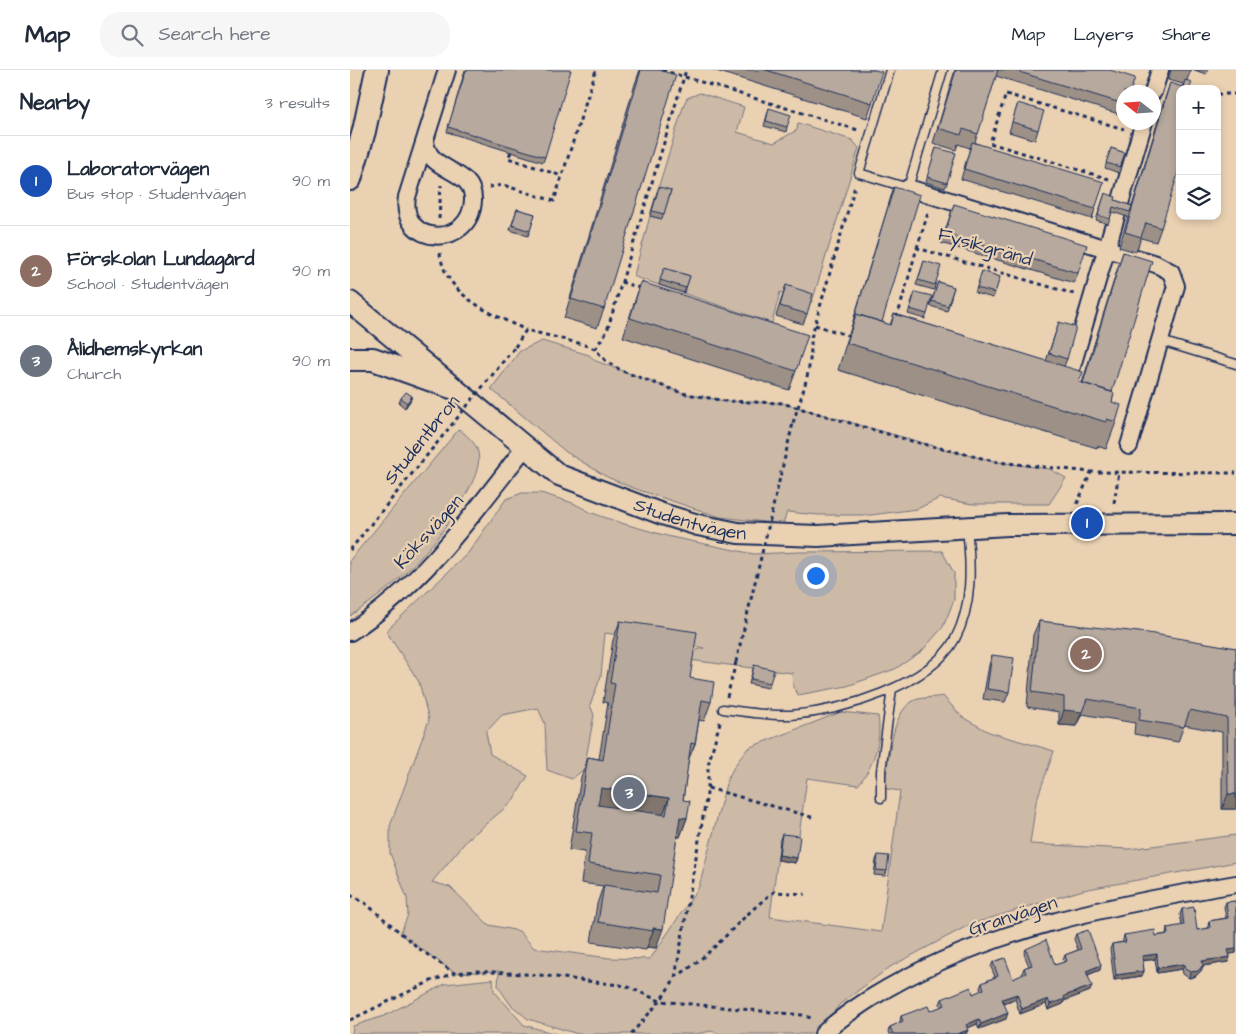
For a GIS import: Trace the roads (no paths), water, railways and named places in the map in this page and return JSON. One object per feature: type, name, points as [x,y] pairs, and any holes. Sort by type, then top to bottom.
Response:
[{"type":"main road","points":[[350,179],[364,130],[377,70]]},
{"type":"main road","name":"Studentvägen","points":[[350,359],[373,359],[451,387]]},
{"type":"street","points":[[425,141],[426,150],[430,158],[463,178],[472,191],[472,206],[462,227],[452,233],[438,236],[422,232],[416,228],[407,210],[407,197],[447,70]]},
{"type":"street","points":[[1155,85],[1160,70]]},
{"type":"street","points":[[1067,383],[1142,130]]},
{"type":"street","name":"Fysikgränd","points":[[908,188],[1156,264],[1171,272],[1176,286],[1129,446]]},
{"type":"street","name":"Studentvägen","points":[[350,302],[559,474],[662,514],[738,533],[818,536],[1088,523],[1236,524]]},
{"type":"street","name":"Köksvägen","points":[[350,632],[375,615],[416,579],[460,532],[525,447]]},
{"type":"street","name":"Granvägen","points":[[828,1029],[902,979],[1014,934],[1137,901],[1236,884]]},
{"type":"lane","points":[[890,70],[859,173],[908,188],[943,70]]},
{"type":"lane","points":[[1161,341],[1236,364]]},
{"type":"lane","points":[[724,709],[776,715],[814,712],[892,689],[915,677],[939,660],[955,640],[966,609],[970,564],[966,528]]},
{"type":"lane","points":[[881,798],[880,771],[892,689]]},
{"type":"place","name":"Laboratorvägen","points":[[1087,523]]},
{"type":"place","name":"Förskolan Lundagård","points":[[1086,654]]},
{"type":"place","name":"Ålidhemskyrkan","points":[[629,793]]}]
